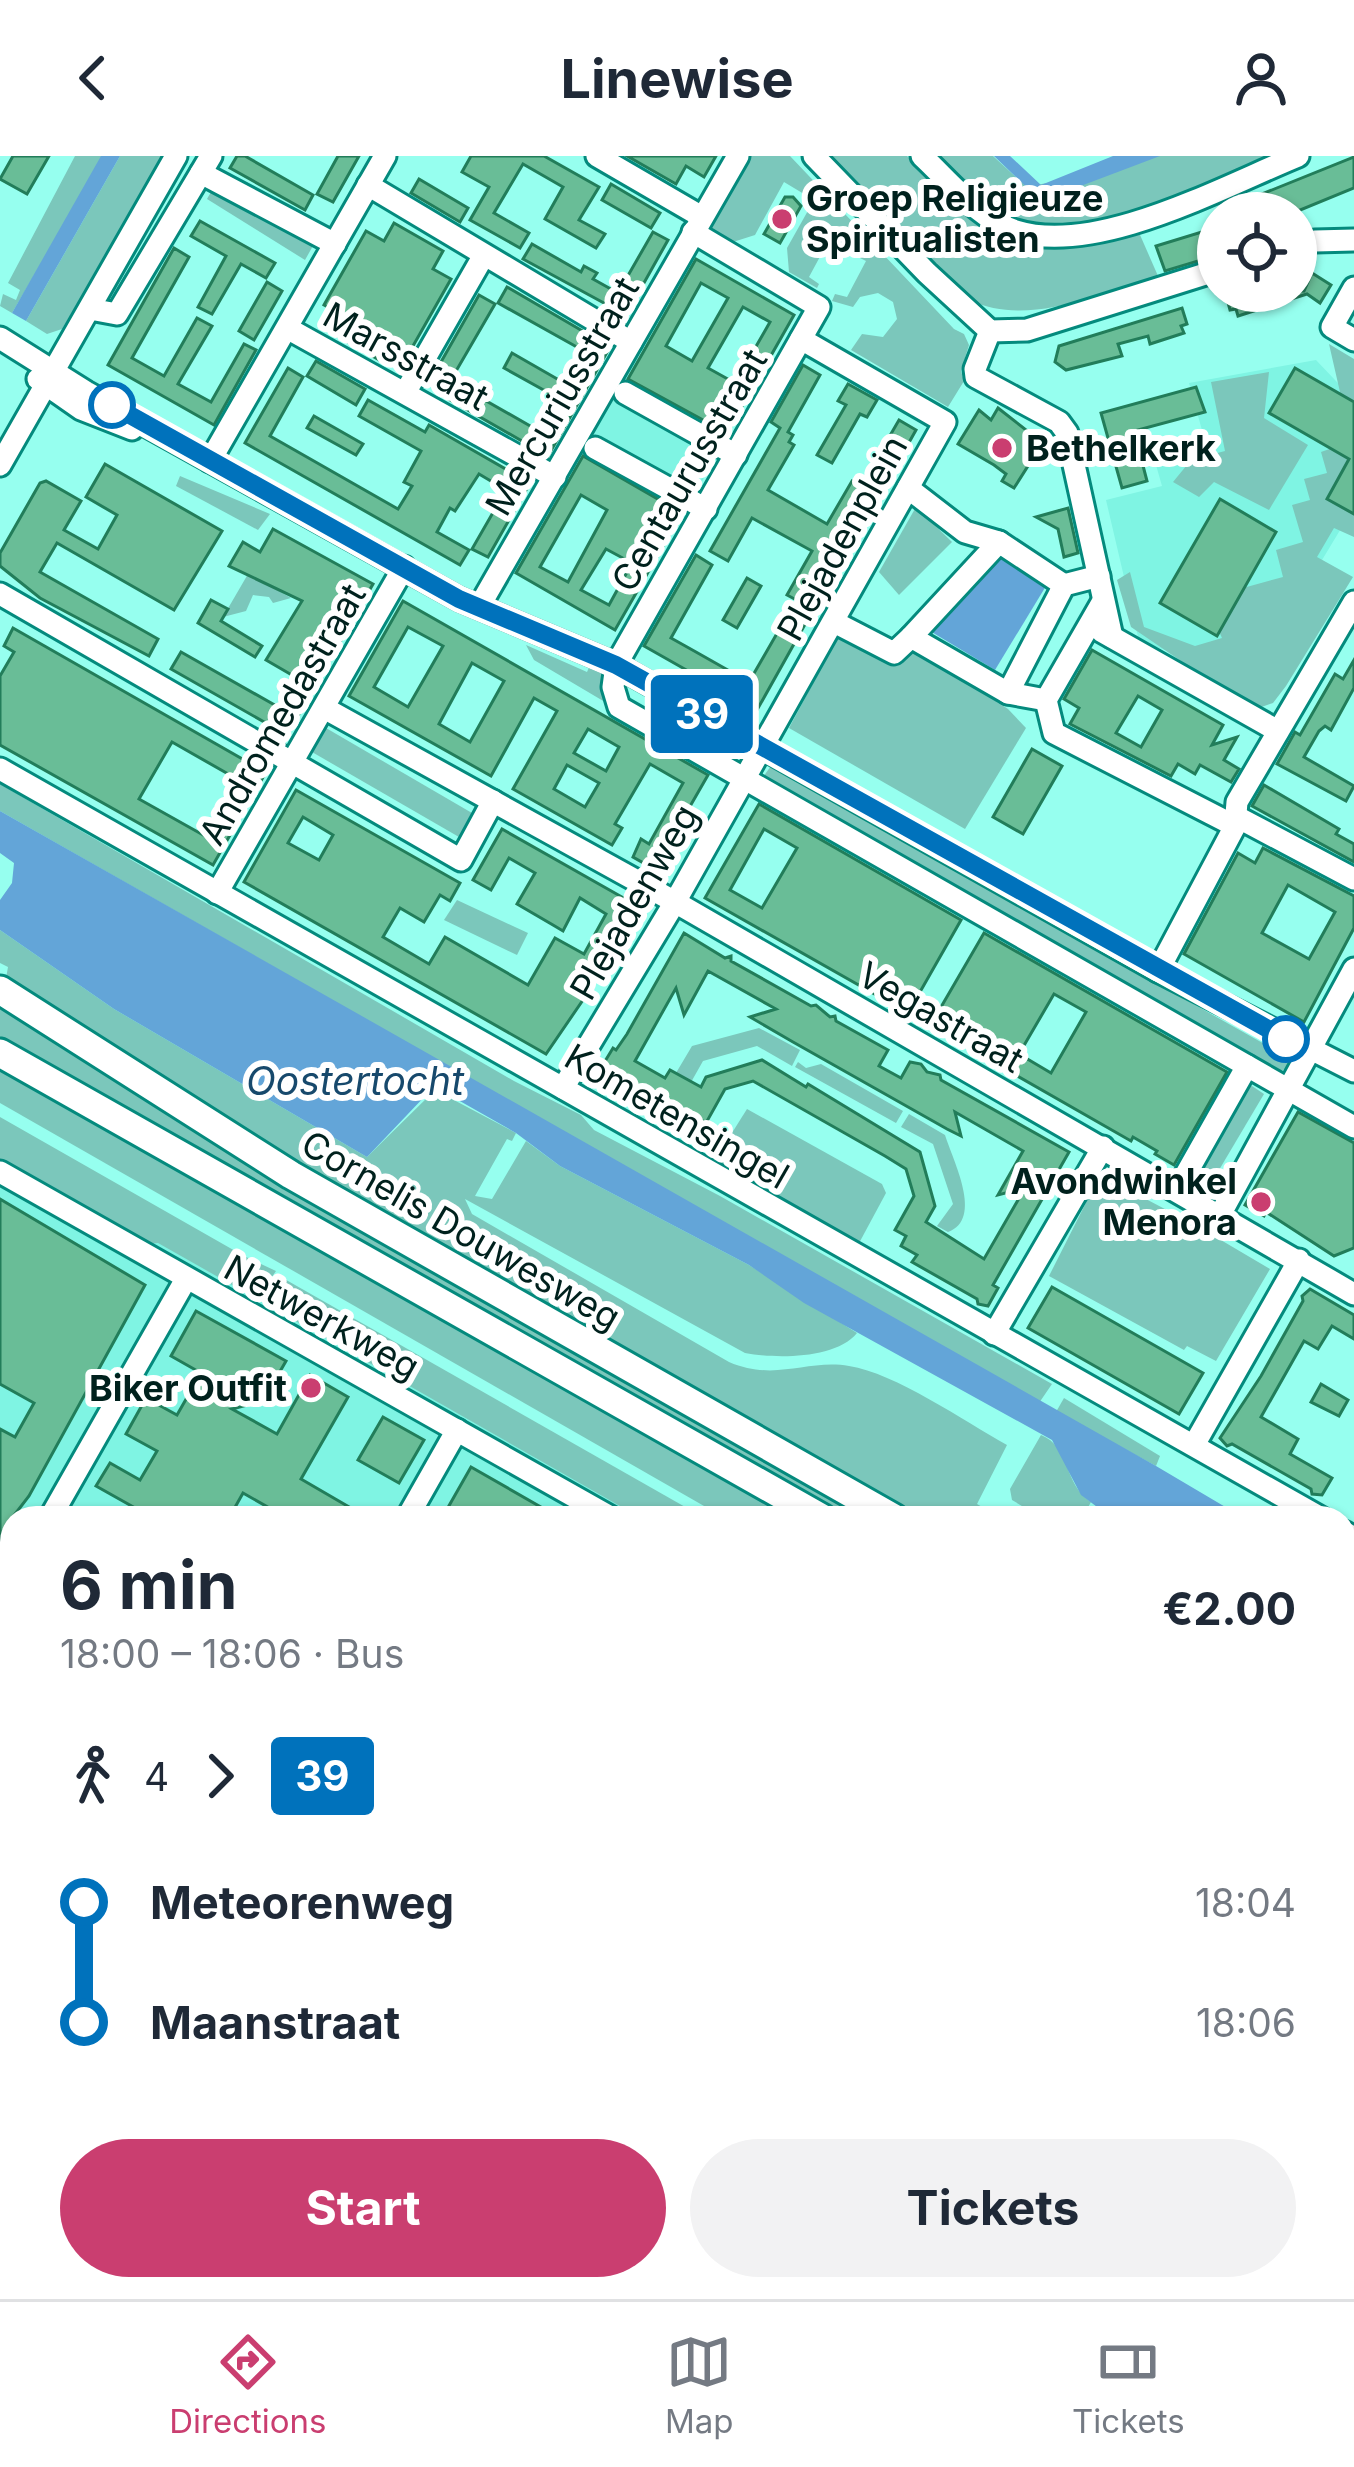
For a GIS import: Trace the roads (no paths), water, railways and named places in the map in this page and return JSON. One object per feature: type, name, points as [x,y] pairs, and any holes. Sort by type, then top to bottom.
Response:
[{"type":"main road","name":"Cornelis Douwesweg","points":[[0,990],[291,1175],[873,1506]]},
{"type":"main road","name":"Cornelis Douwesweg","points":[[0,1052],[801,1506]]},
{"type":"street","points":[[0,465],[176,156]]},
{"type":"street","points":[[210,461],[385,156]]},
{"type":"street","points":[[598,156],[698,225],[738,156]]},
{"type":"street","points":[[814,156],[990,331],[1027,330],[1197,277]]},
{"type":"street","points":[[922,156],[997,222],[1050,237],[1098,233],[1298,156]]},
{"type":"street","points":[[90,309],[117,314],[206,164],[335,244]]},
{"type":"street","points":[[368,185],[632,342]]},
{"type":"street","name":"Centaurusstraat","points":[[616,665],[819,307],[698,225]]},
{"type":"street","name":"Mercuriusstraat","points":[[479,608],[698,225]]},
{"type":"street","points":[[1317,243],[1354,240]]},
{"type":"street","points":[[404,393],[484,255]]},
{"type":"street","points":[[1354,288],[1332,326],[1354,340]]},
{"type":"street","name":"Marsstraat","points":[[287,328],[555,477]]},
{"type":"street","points":[[990,331],[974,369],[976,376],[1064,428],[1112,637]]},
{"type":"street","name":"Plejadenplein","points":[[760,748],[945,422],[801,339]]},
{"type":"street","points":[[0,341],[81,409],[210,461],[479,608],[616,665],[1158,971],[1354,1072]]},
{"type":"street","points":[[625,393],[736,455]]},
{"type":"street","points":[[596,448],[706,509]]},
{"type":"street","points":[[908,488],[964,532],[999,542],[1064,585],[1099,576]]},
{"type":"street","points":[[834,622],[894,653],[999,542]]},
{"type":"street","name":"Andromedastraat","points":[[217,893],[404,568]]},
{"type":"street","points":[[1008,693],[1064,585]]},
{"type":"street","points":[[0,594],[461,860],[493,801]]},
{"type":"street","points":[[1103,602],[1046,700],[1054,733],[1354,879]]},
{"type":"street","points":[[1158,971],[1237,822],[1237,802],[1354,602]]},
{"type":"street","points":[[1090,625],[1278,731]]},
{"type":"street","points":[[910,637],[1008,693],[1046,700]]},
{"type":"street","points":[[616,665],[613,687],[619,706],[1354,1127]]},
{"type":"street","name":"Vegastraat","points":[[326,710],[676,902],[1354,1294]]},
{"type":"street","name":"Plejadenweg","points":[[563,1088],[676,902],[760,748]]},
{"type":"street","name":"Kometensingel","points":[[0,769],[1300,1506]]},
{"type":"street","points":[[1220,1215],[1354,969]]},
{"type":"street","points":[[1178,1190],[1247,1066]]},
{"type":"street","points":[[994,1334],[1102,1147]]},
{"type":"street","name":"Netwerkweg","points":[[0,1172],[588,1506]]},
{"type":"street","points":[[1194,1444],[1299,1260]]},
{"type":"street","points":[[57,1506],[186,1279]]},
{"type":"street","points":[[414,1506],[457,1430]]},
{"type":"water","points":[[101,156],[120,156],[26,321],[12,313]]},
{"type":"water","points":[[994,156],[1010,156],[1041,185],[1113,156],[1160,156],[1041,201]]},
{"type":"water","points":[[1005,551],[1046,586],[995,670],[930,631]]},
{"type":"water","name":"Oostertocht","points":[[0,811],[1224,1506],[1096,1506],[1081,1495],[1052,1440],[804,1303],[749,1265],[560,1166],[516,1133],[444,1092],[427,1094],[367,1157],[114,1009],[0,930],[0,900],[12,883],[14,863],[0,853]]},
{"type":"place","name":"Groep Religieuze Spiritualisten","points":[[782,219]]},
{"type":"place","name":"Bethelkerk","points":[[1002,448]]},
{"type":"place","name":"Avondwinkel Menora","points":[[1261,1202]]},
{"type":"place","name":"Biker Outfit","points":[[311,1388]]}]
